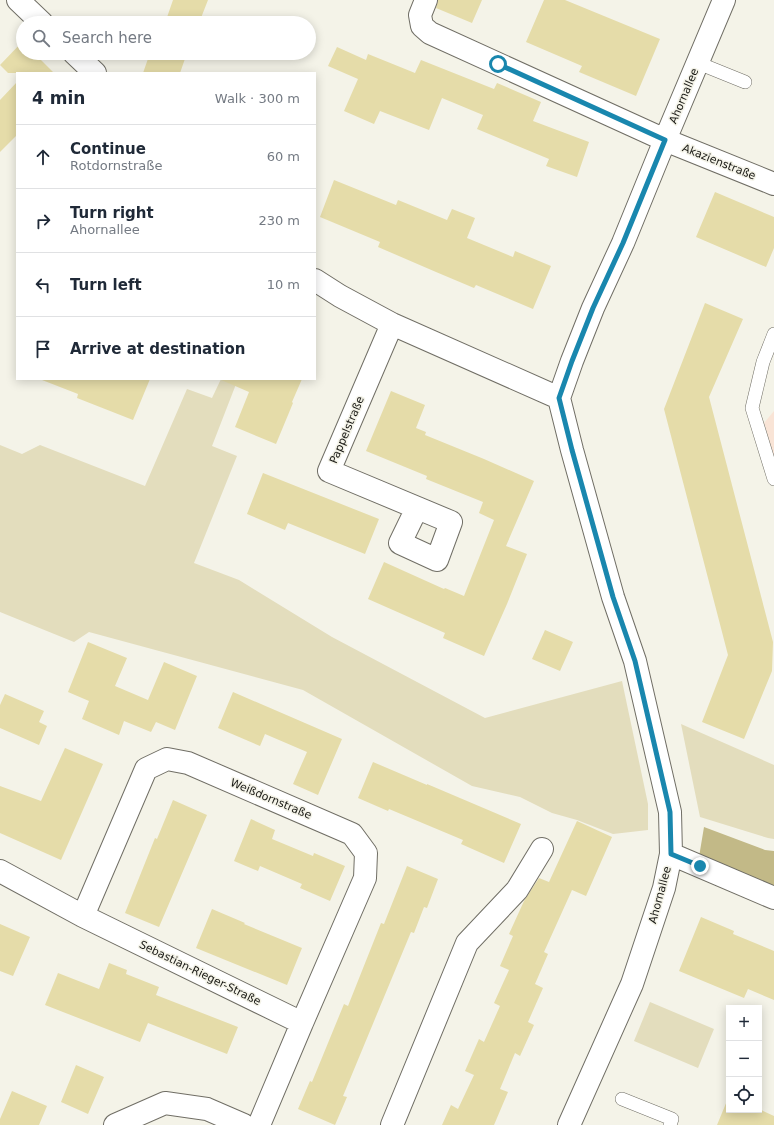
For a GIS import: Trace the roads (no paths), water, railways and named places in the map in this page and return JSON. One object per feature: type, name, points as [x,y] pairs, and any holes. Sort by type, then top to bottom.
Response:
[{"type":"street","points":[[18,0],[35,16]]},
{"type":"street","name":"Akazienstraße","points":[[426,0],[420,15],[422,26],[430,33],[665,140],[774,184]]},
{"type":"street","name":"Ahornallee","points":[[569,1125],[632,984],[664,888],[671,854],[670,812],[635,661],[613,597],[559,398],[590,315],[623,243],[724,0]]},
{"type":"street","points":[[81,60],[94,72]]},
{"type":"street","points":[[316,281],[340,296],[392,324],[559,398]]},
{"type":"street","name":"Pappelstraße","points":[[392,324],[330,471],[416,508]]},
{"type":"street","name":"Weißdornstraße","points":[[83,916],[146,769],[167,758],[188,763],[352,834],[366,853],[366,878],[302,1023]]},
{"type":"street","points":[[392,1125],[467,943],[516,890],[542,849]]},
{"type":"street","points":[[671,854],[774,898]]},
{"type":"street","name":"Sebastian-Rieger-Straße","points":[[0,871],[83,916],[302,1023]]},
{"type":"street","points":[[259,1125],[302,1023]]},
{"type":"street","points":[[115,1125],[165,1103],[207,1109],[244,1125]]},
{"type":"lane","points":[[698,63],[745,82]]},
{"type":"lane","points":[[774,334],[762,362],[752,408],[774,479]]},
{"type":"lane","points":[[622,1099],[672,1119],[670,1125]]}]
